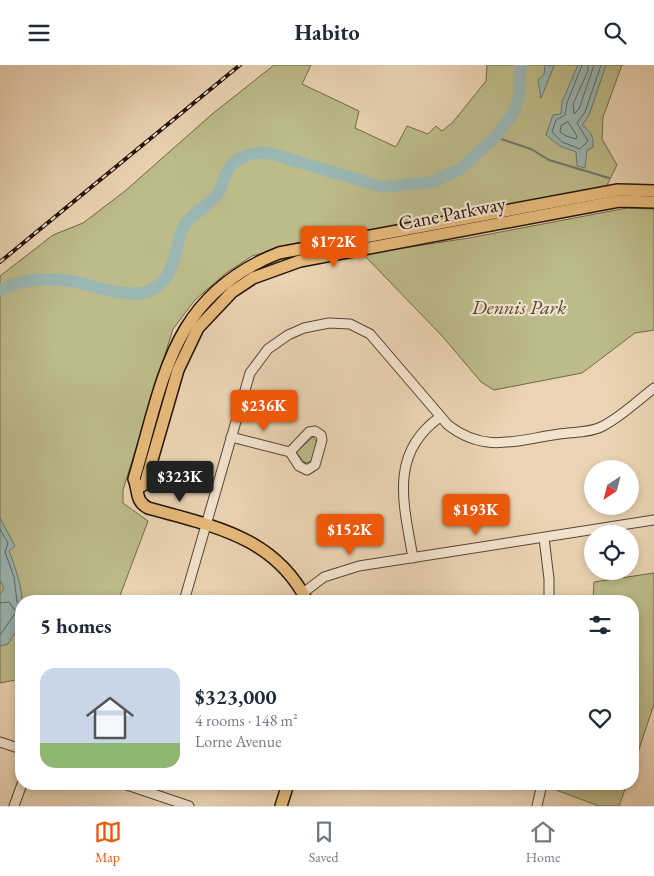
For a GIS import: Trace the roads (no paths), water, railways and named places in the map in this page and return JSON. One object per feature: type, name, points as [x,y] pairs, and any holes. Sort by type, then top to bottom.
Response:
[{"type":"main road","name":"Cane Parkway","points":[[654,191],[618,190],[279,253],[252,263],[229,278],[206,298],[187,323],[172,351],[134,479],[138,488],[146,483],[178,370],[186,349],[198,328],[218,306],[232,292],[253,278],[310,259],[618,201],[654,202]]},
{"type":"main road","points":[[138,488],[138,497],[142,505],[223,529],[258,546],[275,558],[303,595]]},
{"type":"main road","points":[[281,806],[286,790]]},
{"type":"street","points":[[186,595],[247,380],[263,355],[279,340],[294,332],[329,323],[350,323],[370,335],[440,417],[456,431],[473,440],[485,443],[509,443],[600,428],[617,418],[654,388]]},
{"type":"street","points":[[413,558],[402,493],[405,467],[411,449],[421,435],[440,417]]},
{"type":"street","points":[[231,437],[290,452]]},
{"type":"street","points":[[307,595],[324,577],[343,570],[654,520]]},
{"type":"street","points":[[544,538],[549,595]]},
{"type":"street","points":[[0,742],[15,747]]},
{"type":"street","points":[[14,806],[20,790]]},
{"type":"street","points":[[142,790],[189,806]]},
{"type":"street","points":[[537,806],[541,790]]},
{"type":"water","points":[[545,65],[554,66],[541,98],[538,80],[544,75]]},
{"type":"water","points":[[578,65],[606,65],[589,115],[582,125],[591,134],[593,140],[593,147],[587,150],[585,168],[577,166],[576,152],[560,146],[546,135],[553,115],[561,114],[562,102]]},
{"type":"water","points":[[0,518],[15,546],[9,551],[18,576],[22,595],[15,595],[15,633],[8,644],[0,646],[0,594],[4,589],[0,580]]},
{"type":"waterway","points":[[0,290],[16,284],[43,280],[70,281],[113,291],[136,294],[155,288],[162,282],[171,268],[180,236],[186,223],[214,198],[220,190],[227,172],[237,160],[246,155],[269,153],[383,187],[433,182],[460,169],[495,137],[513,114],[519,96],[520,69],[522,65]]},
{"type":"waterway","points":[[495,137],[531,149],[549,160],[609,178]]},
{"type":"railway","points":[[0,262],[240,65]]},
{"type":"park label","name":"Dennis Park","points":[[519,307]]}]
